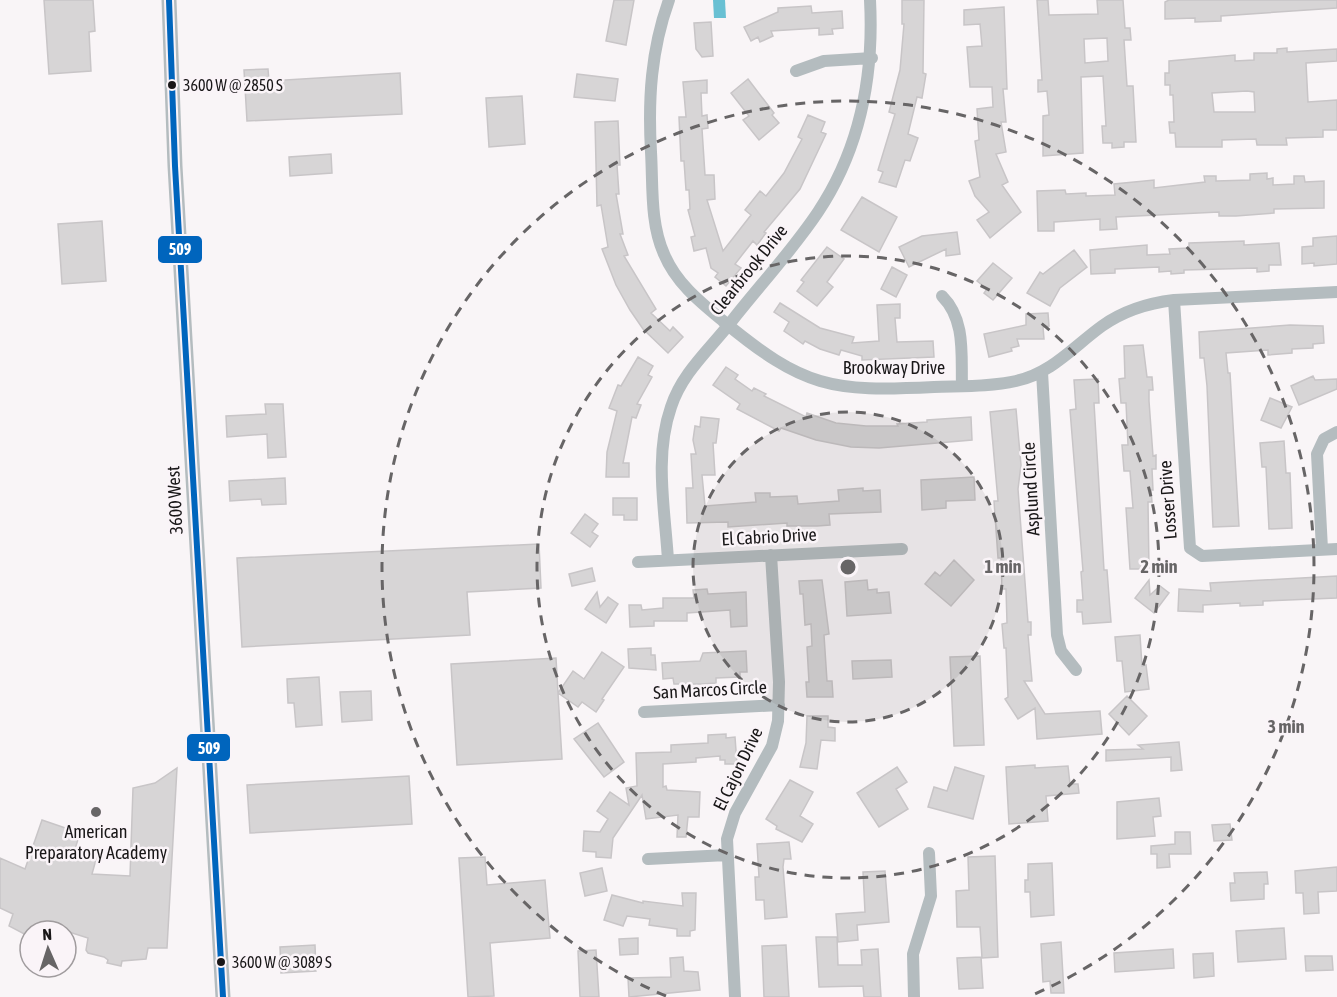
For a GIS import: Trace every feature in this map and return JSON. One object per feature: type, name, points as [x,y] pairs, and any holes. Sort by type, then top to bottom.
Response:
[{"type":"street","name":"3600 West","points":[[169,0],[176,189],[223,997]]},
{"type":"street","name":"Brookway Drive","points":[[669,0],[658,37],[650,98],[658,239],[672,270],[684,286],[728,326],[777,364],[822,384],[882,390],[1016,381],[1042,372],[1079,346],[1102,325],[1122,314],[1147,305],[1174,300],[1337,292]]},
{"type":"street","name":"Clearbrook Drive","points":[[668,560],[663,470],[664,432],[680,386],[807,227],[829,193],[856,130],[872,58],[870,0]]},
{"type":"street","points":[[796,71],[824,61],[872,58]]},
{"type":"street","points":[[942,296],[956,315],[959,327],[962,386]]},
{"type":"street","name":"Losser Drive","points":[[1174,300],[1190,548],[1202,556],[1337,549]]},
{"type":"street","name":"Asplund Circle","points":[[1042,372],[1057,636],[1061,651],[1076,670]]},
{"type":"street","points":[[1322,549],[1317,454],[1324,440],[1337,432]]},
{"type":"street","name":"El Cabrio Drive","points":[[638,562],[902,549]]},
{"type":"street","name":"El Cajon Drive","points":[[735,997],[727,839],[735,813],[772,746],[779,705],[771,555]]},
{"type":"street","name":"San Marcos Circle","points":[[644,712],[779,705]]},
{"type":"street","points":[[914,997],[913,954],[931,896],[929,853]]},
{"type":"street","points":[[648,860],[727,855]]},
{"type":"water","points":[[713,0],[725,0],[726,18],[714,18]]},
{"type":"building","points":[[44,0],[93,0],[95,31],[89,32],[91,71],[49,74]]},
{"type":"building","points":[[614,0],[634,0],[626,45],[606,41]]},
{"type":"building","points":[[902,0],[924,0],[923,73],[926,74],[922,98],[917,97],[908,134],[918,138],[910,161],[905,160],[896,187],[879,182],[883,172],[878,170],[895,114],[889,112],[900,70],[904,24],[902,24]]},
{"type":"building","points":[[1037,0],[1048,0],[1049,15],[1098,14],[1097,0],[1123,0],[1125,28],[1130,28],[1131,40],[1124,40],[1127,86],[1133,86],[1136,142],[1124,142],[1124,147],[1112,148],[1112,143],[1103,143],[1102,126],[1106,126],[1103,76],[1081,77],[1083,153],[1043,156],[1043,116],[1049,115],[1047,91],[1038,92],[1038,80],[1042,80]],"holes":[[[1107,38],[1108,61],[1085,63],[1084,39]]]},
{"type":"building","points":[[1169,0],[1337,0],[1337,8],[1221,16],[1221,21],[1195,22],[1195,18],[1165,19],[1165,2]]},
{"type":"building","points":[[811,6],[812,13],[842,11],[843,28],[832,29],[833,34],[819,35],[819,28],[771,31],[773,36],[760,42],[758,37],[751,41],[744,27],[778,12],[778,8]]},
{"type":"building","points":[[1004,7],[1007,89],[1003,89],[1006,122],[1001,122],[1006,152],[996,154],[1008,182],[1002,185],[1021,212],[990,238],[977,220],[989,212],[975,196],[969,181],[980,177],[975,141],[979,140],[977,109],[993,107],[992,87],[970,87],[967,47],[982,46],[980,24],[964,25],[964,10]]},
{"type":"building","points":[[711,22],[713,56],[702,57],[696,49],[694,23]]},
{"type":"building","points":[[1287,48],[1287,52],[1337,49],[1337,61],[1306,63],[1308,102],[1337,100],[1337,130],[1323,130],[1323,137],[1286,138],[1287,145],[1257,145],[1256,139],[1222,140],[1222,147],[1176,147],[1175,133],[1170,133],[1169,122],[1174,122],[1173,95],[1170,95],[1170,85],[1165,85],[1165,73],[1169,73],[1169,61],[1235,55],[1235,61],[1254,60],[1254,53],[1277,53],[1277,49]],"holes":[[[1254,92],[1255,112],[1214,112],[1212,93]]]},
{"type":"building","points":[[268,69],[269,81],[400,73],[402,114],[247,121],[244,70]]},
{"type":"building","points":[[577,74],[618,79],[615,101],[574,97]]},
{"type":"building","points":[[748,79],[779,123],[759,140],[743,120],[749,116],[731,93]]},
{"type":"building","points":[[707,80],[707,93],[701,93],[702,116],[707,115],[708,128],[702,129],[705,175],[714,175],[715,199],[707,200],[723,251],[751,215],[745,210],[760,191],[766,196],[784,173],[802,139],[798,137],[808,115],[825,122],[821,132],[826,134],[800,189],[764,232],[766,233],[757,245],[753,241],[735,264],[741,268],[726,286],[715,277],[718,273],[711,268],[706,248],[694,251],[691,237],[695,236],[688,210],[690,209],[689,190],[686,190],[684,161],[681,161],[679,117],[686,117],[683,82]]},
{"type":"building","points":[[522,96],[525,144],[489,147],[486,98]]},
{"type":"building","points":[[618,121],[620,165],[617,165],[619,194],[616,194],[623,234],[620,234],[628,255],[624,256],[656,309],[651,313],[670,331],[673,327],[683,337],[668,353],[643,329],[630,310],[616,285],[602,249],[608,247],[601,205],[597,206],[595,122]]},
{"type":"building","points":[[331,154],[332,173],[290,176],[289,157]]},
{"type":"building","points":[[1267,173],[1267,179],[1273,178],[1273,185],[1294,184],[1294,176],[1304,176],[1305,182],[1324,181],[1324,208],[1274,209],[1274,213],[1236,216],[1219,216],[1219,212],[1116,217],[1117,229],[1100,230],[1100,219],[1054,222],[1054,231],[1038,231],[1037,191],[1065,190],[1066,194],[1086,193],[1086,196],[1115,195],[1114,184],[1154,180],[1154,188],[1205,182],[1204,176],[1216,176],[1216,181],[1250,180],[1250,174]]},
{"type":"building","points":[[862,197],[897,217],[879,252],[841,230]]},
{"type":"building","points":[[102,221],[106,281],[62,284],[58,224]]},
{"type":"building","points":[[957,232],[960,254],[946,256],[946,249],[909,267],[899,247],[922,236]]},
{"type":"building","points":[[1337,236],[1337,264],[1314,266],[1314,263],[1302,264],[1302,247],[1313,246],[1313,238]]},
{"type":"building","points":[[1244,241],[1244,245],[1279,243],[1281,265],[1269,265],[1269,271],[1257,272],[1257,268],[1184,270],[1184,273],[1171,274],[1171,271],[1159,272],[1159,267],[1115,269],[1115,273],[1091,274],[1090,250],[1147,245],[1147,255],[1170,254],[1169,249],[1189,248],[1189,243]]},
{"type":"building","points":[[827,247],[844,259],[827,282],[833,287],[817,306],[797,291],[804,282],[801,280]]},
{"type":"building","points":[[1074,250],[1087,267],[1060,288],[1050,306],[1027,293],[1040,272],[1043,274]]},
{"type":"building","points":[[993,263],[1012,278],[993,300],[984,293],[987,289],[977,281]]},
{"type":"building","points":[[892,267],[907,275],[896,297],[881,289]]},
{"type":"building","points":[[780,303],[820,328],[854,337],[852,343],[879,341],[877,305],[900,304],[900,318],[895,318],[897,342],[933,341],[934,357],[862,360],[862,356],[841,350],[839,355],[805,341],[803,344],[784,331],[789,322],[774,312]]},
{"type":"building","points":[[1048,313],[1049,326],[1043,327],[1044,339],[1017,339],[1019,346],[1011,348],[1012,351],[989,357],[984,334],[1026,325],[1026,314]]},
{"type":"building","points":[[1290,325],[1323,326],[1324,343],[1313,344],[1313,348],[1292,349],[1292,353],[1268,355],[1268,350],[1226,353],[1228,373],[1230,373],[1239,526],[1213,527],[1207,386],[1204,358],[1200,358],[1199,332]]},
{"type":"building","points":[[1143,345],[1147,377],[1152,377],[1153,390],[1149,390],[1149,401],[1156,469],[1152,469],[1152,502],[1148,502],[1149,569],[1130,569],[1126,508],[1133,508],[1130,471],[1124,471],[1122,445],[1128,445],[1126,403],[1121,403],[1119,379],[1125,378],[1124,346]]},
{"type":"building","points":[[638,357],[653,366],[648,375],[652,377],[637,404],[641,405],[636,418],[632,417],[623,463],[629,463],[629,477],[606,477],[607,452],[617,411],[609,408],[618,385],[621,386]]},
{"type":"building","points":[[726,367],[738,375],[735,379],[752,391],[754,388],[766,394],[764,396],[806,417],[807,413],[836,423],[898,426],[897,424],[927,422],[927,420],[971,417],[972,440],[879,448],[851,447],[816,440],[781,428],[779,431],[737,409],[740,404],[713,385]]},
{"type":"building","points":[[1313,376],[1315,380],[1337,379],[1337,389],[1299,405],[1291,386]]},
{"type":"building","points":[[1098,379],[1099,403],[1094,403],[1104,570],[1107,570],[1111,622],[1083,624],[1082,612],[1077,612],[1077,600],[1083,600],[1081,572],[1083,571],[1070,410],[1076,409],[1074,380]]},
{"type":"building","points":[[1270,398],[1292,407],[1281,428],[1261,420]]},
{"type":"building","points":[[265,404],[283,404],[286,457],[268,458],[267,434],[227,437],[226,416],[266,414]]},
{"type":"building","points":[[1016,409],[1021,465],[1018,489],[1028,622],[1031,622],[1031,635],[1028,635],[1032,681],[1024,681],[1045,714],[1100,711],[1102,734],[1037,739],[1035,708],[1018,719],[1005,699],[1008,697],[1006,648],[1004,648],[1002,624],[1007,623],[1006,589],[1002,589],[1001,558],[998,558],[994,501],[998,501],[990,412]]},
{"type":"building","points":[[701,417],[719,419],[716,443],[713,443],[715,475],[702,475],[705,506],[756,502],[755,493],[770,493],[770,497],[797,496],[798,504],[839,501],[838,490],[863,488],[863,491],[880,490],[881,512],[829,514],[830,525],[817,526],[787,526],[787,523],[728,527],[728,522],[687,523],[686,488],[693,488],[691,454],[696,454],[693,440],[695,426],[700,427]]},
{"type":"building","points":[[1284,441],[1286,473],[1290,473],[1292,528],[1269,529],[1266,467],[1262,467],[1260,443]]},
{"type":"building","points":[[974,477],[975,500],[946,501],[946,508],[922,510],[921,480]]},
{"type":"building","points":[[285,478],[286,504],[262,505],[261,499],[230,501],[229,481]]},
{"type":"building","points":[[613,498],[637,498],[637,520],[624,520],[624,515],[613,515]]},
{"type":"building","points":[[585,514],[598,524],[592,532],[598,536],[590,547],[571,533]]},
{"type":"building","points":[[539,544],[541,588],[467,592],[470,635],[242,647],[237,558]]},
{"type":"building","points":[[954,560],[974,580],[951,606],[925,584],[935,572],[940,576]]},
{"type":"building","points":[[592,568],[595,581],[572,586],[569,574]]},
{"type":"building","points":[[1337,576],[1337,598],[1263,601],[1263,605],[1240,606],[1240,603],[1203,605],[1203,612],[1178,611],[1179,589],[1211,591],[1210,583]]},
{"type":"building","points":[[822,580],[829,634],[824,635],[827,681],[832,681],[833,697],[807,697],[806,682],[809,682],[807,647],[812,646],[811,624],[805,625],[803,594],[800,594],[799,581]]},
{"type":"building","points":[[867,580],[868,590],[877,589],[877,593],[889,592],[891,613],[847,616],[845,582]]},
{"type":"building","points":[[1149,580],[1150,595],[1160,586],[1169,593],[1154,613],[1135,598]]},
{"type":"building","points":[[707,589],[708,594],[746,592],[747,626],[731,627],[730,610],[687,613],[687,621],[654,621],[654,626],[630,627],[629,605],[641,605],[642,610],[663,608],[663,598],[694,598],[693,590]]},
{"type":"building","points":[[597,592],[600,607],[608,597],[618,604],[606,623],[585,609]]},
{"type":"building","points":[[1140,635],[1142,666],[1146,665],[1149,689],[1125,692],[1122,661],[1117,661],[1115,637]]},
{"type":"building","points":[[651,648],[651,655],[655,655],[656,670],[629,668],[628,649]]},
{"type":"building","points":[[746,651],[747,672],[740,672],[740,677],[716,678],[716,683],[701,684],[674,684],[673,678],[663,679],[662,663],[700,661],[703,653]]},
{"type":"building","points":[[602,652],[624,667],[596,712],[582,702],[578,707],[558,693],[573,671],[584,679]]},
{"type":"building","points":[[980,656],[984,745],[954,746],[950,657]]},
{"type":"building","points":[[556,658],[562,759],[457,765],[451,664]]},
{"type":"building","points":[[891,660],[892,677],[853,679],[852,661]]},
{"type":"building","points":[[319,677],[322,725],[296,727],[294,703],[288,703],[287,679]]},
{"type":"building","points":[[371,691],[372,720],[342,722],[340,692]]},
{"type":"building","points":[[1127,696],[1147,716],[1129,735],[1109,714]]},
{"type":"building","points":[[807,716],[828,716],[828,727],[835,728],[835,741],[821,740],[817,769],[800,767],[806,743]]},
{"type":"building","points":[[598,723],[624,762],[604,777],[574,739]]},
{"type":"building","points":[[726,734],[726,738],[735,737],[737,764],[725,764],[725,760],[720,760],[720,756],[696,758],[696,762],[663,764],[663,787],[666,786],[667,790],[700,792],[699,817],[688,817],[686,837],[677,837],[678,815],[646,819],[642,795],[613,838],[611,858],[596,857],[596,852],[583,851],[584,831],[600,832],[608,819],[597,811],[610,792],[629,805],[626,788],[637,786],[636,753],[671,752],[671,745],[708,743],[708,735]]},
{"type":"building","points":[[1179,742],[1182,770],[1171,771],[1171,757],[1106,761],[1106,750],[1143,749],[1138,745]]},
{"type":"building","points":[[1035,765],[1035,768],[1068,766],[1070,784],[1078,784],[1079,793],[1046,796],[1048,821],[1009,824],[1006,767]]},
{"type":"building","points":[[897,767],[907,782],[896,789],[908,809],[879,827],[857,793]]},
{"type":"building","points":[[955,767],[984,776],[973,819],[928,807],[934,787],[947,791]]},
{"type":"building","name":"American Preparatory Academy","points":[[177,768],[167,948],[148,948],[146,959],[122,961],[121,966],[107,963],[108,960],[104,957],[88,953],[86,950],[88,938],[78,935],[78,919],[18,919],[18,931],[9,926],[13,914],[0,908],[0,858],[25,869],[42,820],[80,833],[75,849],[97,856],[92,874],[130,876],[133,788],[155,783]]},
{"type":"building","points":[[409,776],[412,824],[250,833],[247,785]]},
{"type":"building","points":[[790,780],[813,792],[800,816],[813,824],[802,842],[776,829],[777,826],[766,819]]},
{"type":"building","points":[[1159,798],[1161,816],[1153,817],[1155,836],[1117,839],[1117,802]]},
{"type":"building","points":[[1230,824],[1232,840],[1214,841],[1212,825]]},
{"type":"building","points":[[1175,832],[1190,832],[1191,854],[1169,854],[1170,867],[1157,868],[1157,854],[1151,854],[1151,846],[1175,844]]},
{"type":"building","points":[[789,842],[791,859],[784,859],[783,867],[787,917],[765,919],[764,900],[756,900],[755,877],[759,877],[757,844]]},
{"type":"building","points":[[995,856],[998,957],[982,958],[980,927],[957,927],[956,891],[969,890],[968,857]]},
{"type":"building","points":[[485,857],[487,885],[545,880],[550,938],[490,943],[494,996],[468,997],[459,858]]},
{"type":"building","points":[[1052,863],[1054,915],[1031,917],[1030,892],[1025,892],[1028,864]]},
{"type":"building","points":[[1337,867],[1337,891],[1318,892],[1319,913],[1304,914],[1303,893],[1296,893],[1295,871]]},
{"type":"building","points":[[602,868],[607,891],[585,896],[580,873]]},
{"type":"building","points":[[885,871],[889,922],[857,925],[858,940],[838,942],[836,914],[865,912],[863,872]]},
{"type":"building","points":[[1267,872],[1268,884],[1264,884],[1264,899],[1231,901],[1230,883],[1235,883],[1234,873]]},
{"type":"building","points":[[682,893],[696,893],[695,930],[690,931],[690,936],[677,936],[677,929],[649,925],[650,919],[627,916],[623,926],[604,920],[612,895],[643,903],[643,901],[683,906]]},
{"type":"building","points":[[1284,928],[1286,959],[1238,962],[1236,931]]},
{"type":"building","points":[[816,937],[837,937],[838,965],[862,965],[861,950],[878,949],[881,997],[864,997],[863,986],[819,987]]},
{"type":"building","points":[[638,938],[638,954],[620,955],[619,939]]},
{"type":"building","points":[[1061,942],[1064,993],[1051,993],[1050,981],[1043,982],[1041,944]]},
{"type":"building","points":[[315,945],[316,971],[281,973],[280,947]]},
{"type":"building","points":[[786,945],[789,997],[764,997],[762,946]]},
{"type":"building","points":[[1173,949],[1174,968],[1115,972],[1114,953]]},
{"type":"building","points":[[596,950],[599,997],[580,997],[578,951]]},
{"type":"building","points":[[1213,953],[1214,976],[1194,978],[1193,954]]},
{"type":"building","points":[[1305,956],[1332,956],[1333,970],[1306,971]]},
{"type":"building","points":[[683,957],[684,971],[698,972],[700,990],[629,997],[628,978],[671,977],[670,958]]},
{"type":"building","points":[[981,957],[983,988],[959,989],[957,958]]},
{"type":"transit line","name":"509","points":[[169,0],[175,166],[223,997]]},
{"type":"place","name":"3600 W @ 2850 S","points":[[172,85]]},
{"type":"place","name":"American Preparatory Academy","points":[[96,812]]},
{"type":"place","name":"3600 W @ 3089 S","points":[[221,962]]}]
